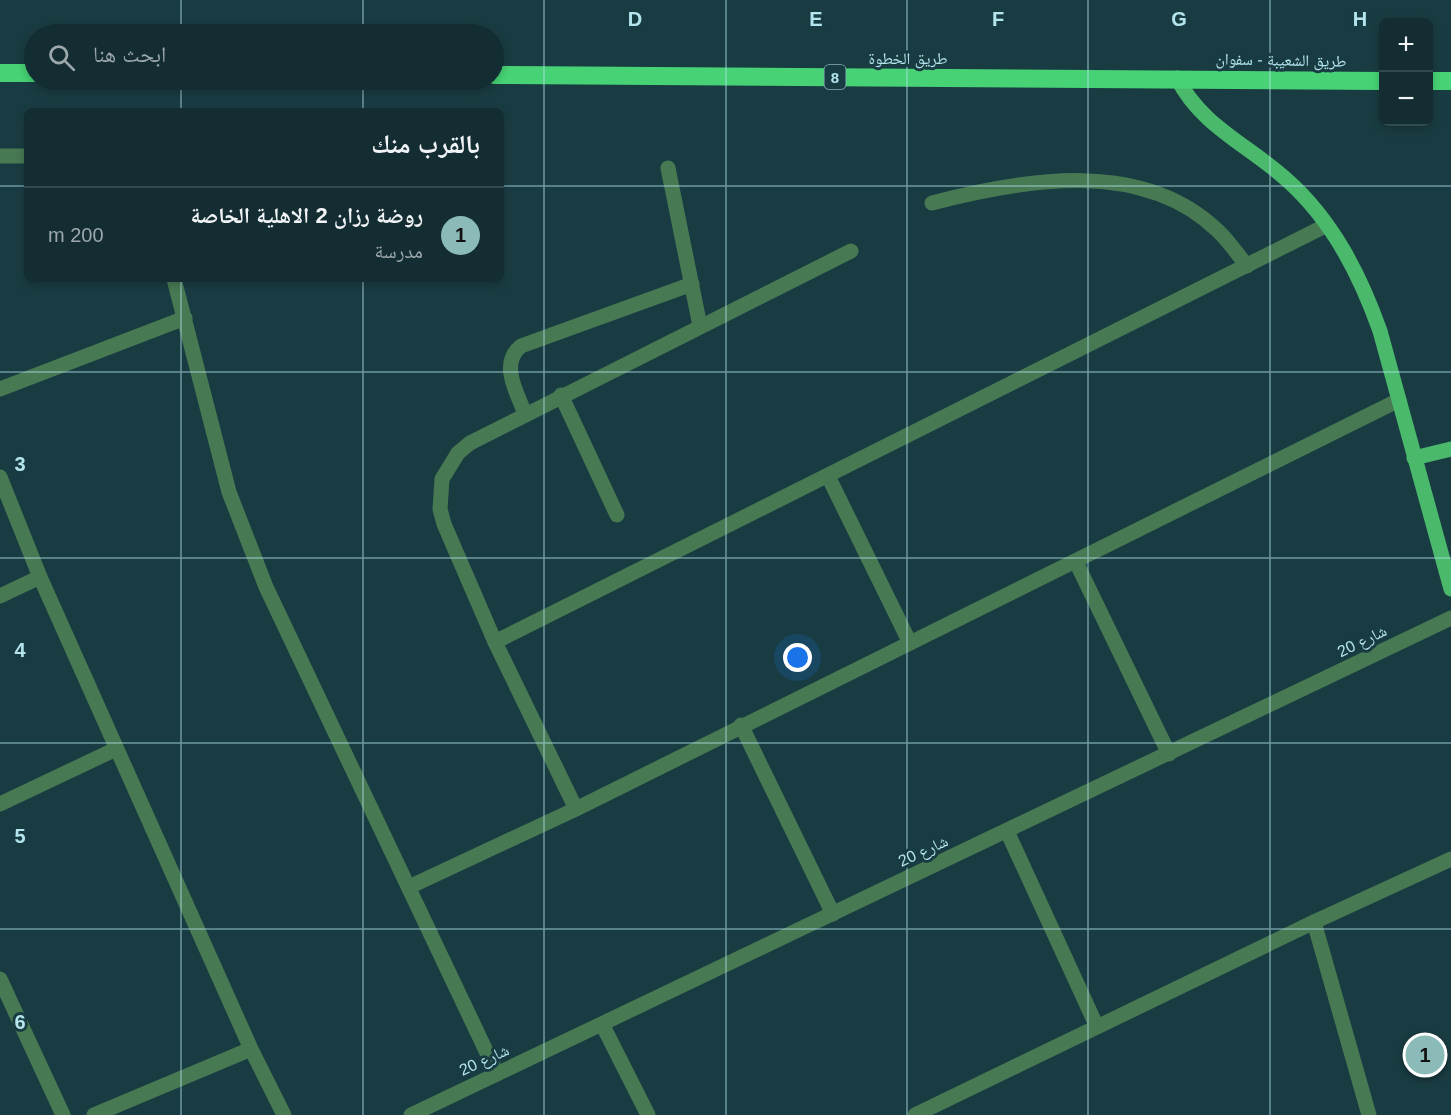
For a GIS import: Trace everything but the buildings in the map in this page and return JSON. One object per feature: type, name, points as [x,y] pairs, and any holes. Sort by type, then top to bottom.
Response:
[{"type":"highway","points":[[0,73],[24,74]]},
{"type":"highway","name":"طريق الخطوة","points":[[504,75],[1178,78]]},
{"type":"highway","name":"طريق الشعيبة - سفوان","points":[[1178,78],[1379,81]]},
{"type":"highway","points":[[1433,81],[1451,81]]},
{"type":"main road","points":[[1178,78],[1199,112],[1288,181],[1328,225],[1349,258],[1367,294],[1451,589]]},
{"type":"main road","points":[[1414,458],[1451,449]]},
{"type":"street","points":[[0,156],[24,156]]},
{"type":"street","points":[[668,168],[700,326]]},
{"type":"street","points":[[932,203],[969,193],[1045,182],[1083,181],[1122,184],[1158,193],[1192,210],[1219,231],[1247,266]]},
{"type":"street","points":[[495,642],[1328,225]]},
{"type":"street","points":[[576,809],[495,642],[444,524],[439,494],[442,479],[458,453],[470,443],[851,250]]},
{"type":"street","points":[[175,282],[229,492],[246,539],[266,587],[497,1074]]},
{"type":"street","points":[[525,414],[510,370],[513,355],[521,346],[692,284]]},
{"type":"street","points":[[0,389],[185,318]]},
{"type":"street","points":[[561,395],[616,516]]},
{"type":"street","points":[[409,887],[576,809],[1399,400]]},
{"type":"street","points":[[828,476],[910,643]]},
{"type":"street","points":[[0,477],[40,577],[116,748],[250,1049],[284,1115]]},
{"type":"street","points":[[1076,562],[1169,754]]},
{"type":"street","points":[[0,596],[40,577]]},
{"type":"street","name":"شارع 20","points":[[411,1115],[1451,618]]},
{"type":"street","points":[[741,725],[833,914]]},
{"type":"street","points":[[0,804],[116,748]]},
{"type":"street","points":[[1007,831],[1097,1027]]},
{"type":"street","points":[[915,1115],[1314,922],[1451,859]]},
{"type":"street","points":[[1314,922],[1369,1115]]},
{"type":"street","points":[[0,979],[7,1013],[63,1115]]},
{"type":"street","points":[[602,1024],[648,1115]]},
{"type":"street","points":[[94,1115],[250,1049]]},
{"type":"place","name":"روضة رزان 2 الاهلية الخاصة","points":[[1425,1055]]}]
